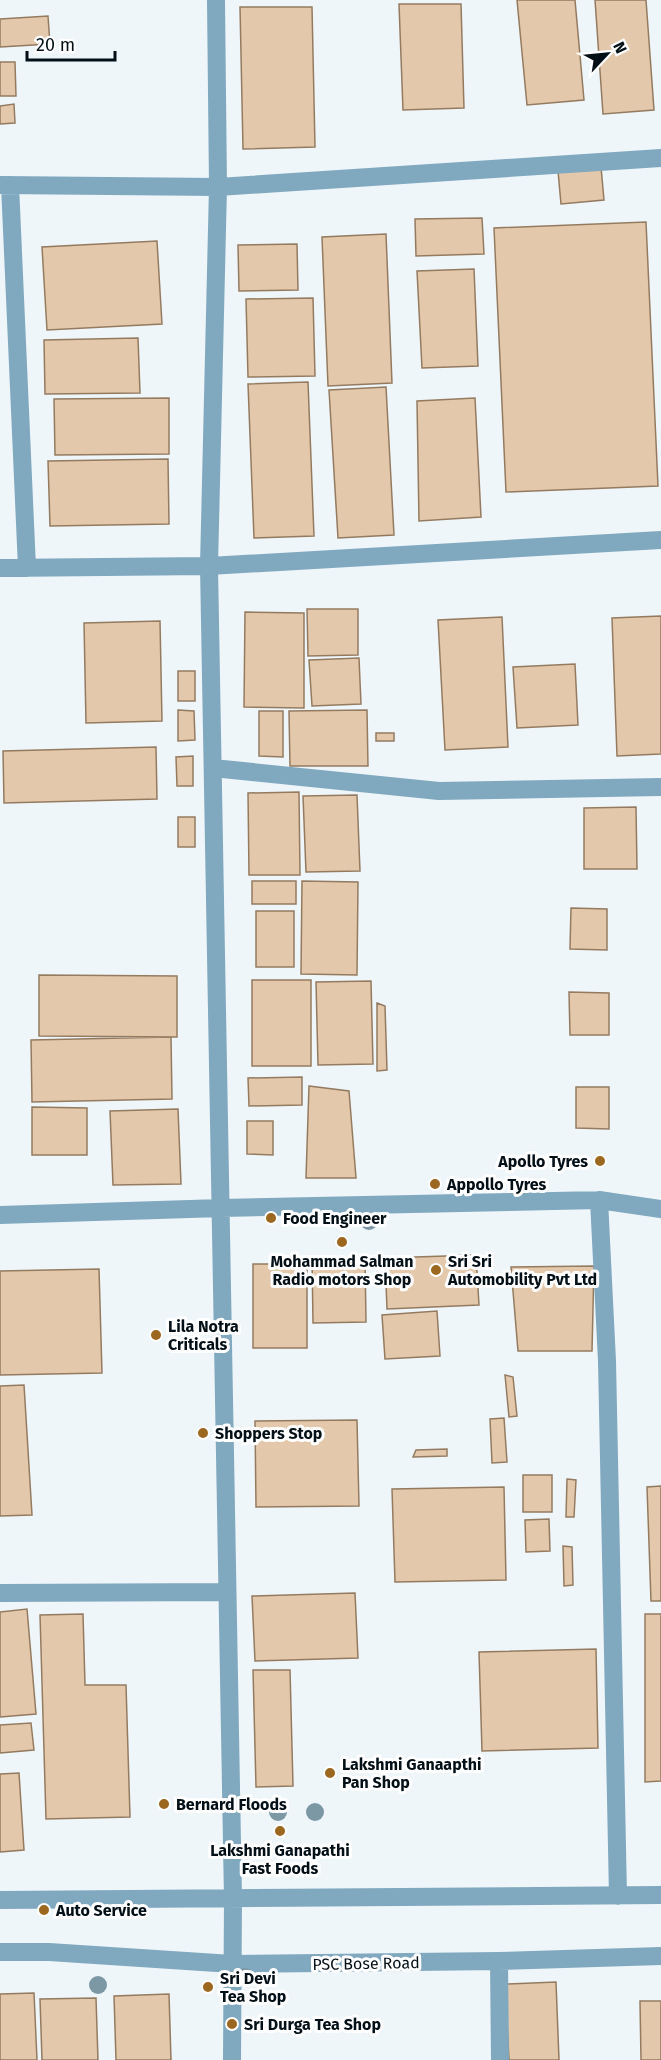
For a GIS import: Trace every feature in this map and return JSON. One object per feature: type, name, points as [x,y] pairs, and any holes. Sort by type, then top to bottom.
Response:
[{"type":"street","points":[[216,0],[218,187],[209,566],[233,1899],[232,2060]]},
{"type":"street","points":[[27,568],[5,185],[218,187],[661,158]]},
{"type":"street","points":[[0,568],[209,566],[661,540]]},
{"type":"street","points":[[213,768],[439,791],[661,787]]},
{"type":"street","points":[[599,1200],[607,1361],[618,1896]]},
{"type":"street","points":[[0,1215],[599,1200],[661,1209]]},
{"type":"street","points":[[0,1593],[227,1592]]},
{"type":"street","points":[[0,1900],[661,1895]]},
{"type":"street","name":"PSC Bose Road","points":[[0,1952],[49,1952],[232,1964],[498,1961],[661,1956]]},
{"type":"street","points":[[498,1961],[500,2060]]},
{"type":"building","points":[[517,0],[575,0],[584,100],[527,105]]},
{"type":"building","points":[[595,0],[646,0],[654,110],[603,114]]},
{"type":"building","points":[[399,4],[461,4],[464,108],[403,110]]},
{"type":"building","points":[[240,7],[312,7],[315,147],[243,149]]},
{"type":"building","points":[[48,16],[50,44],[0,47],[0,19]]},
{"type":"building","points":[[0,62],[15,62],[16,96],[0,96]]},
{"type":"building","points":[[14,104],[15,123],[0,124],[0,106]]},
{"type":"building","points":[[601,167],[604,200],[561,204],[558,171]]},
{"type":"building","points":[[482,218],[484,254],[416,256],[415,219]]},
{"type":"building","points":[[646,222],[658,486],[506,492],[494,228]]},
{"type":"building","points":[[386,234],[392,383],[328,386],[322,237]]},
{"type":"building","points":[[157,241],[162,324],[47,330],[42,247]]},
{"type":"building","points":[[297,244],[298,290],[239,291],[238,245]]},
{"type":"building","points":[[474,269],[478,366],[422,368],[417,271]]},
{"type":"building","points":[[313,298],[315,376],[248,377],[246,299]]},
{"type":"building","points":[[138,338],[140,393],[45,394],[44,340]]},
{"type":"building","points":[[308,382],[314,536],[254,538],[248,384]]},
{"type":"building","points":[[386,387],[394,535],[338,538],[329,390]]},
{"type":"building","points":[[169,398],[169,454],[55,455],[54,399]]},
{"type":"building","points":[[475,398],[481,517],[419,521],[417,401]]},
{"type":"building","points":[[168,459],[169,524],[50,526],[48,461]]},
{"type":"building","points":[[307,609],[358,609],[358,655],[308,656]]},
{"type":"building","points":[[245,612],[304,613],[304,708],[244,707]]},
{"type":"building","points":[[661,616],[661,754],[617,756],[612,618]]},
{"type":"building","points":[[502,617],[508,747],[445,750],[438,620]]},
{"type":"building","points":[[160,621],[162,721],[86,723],[84,623]]},
{"type":"building","points":[[359,658],[361,704],[312,706],[309,660]]},
{"type":"building","points":[[575,664],[578,725],[517,728],[513,667]]},
{"type":"building","points":[[178,671],[195,671],[195,701],[178,701]]},
{"type":"building","points":[[178,710],[194,711],[195,740],[178,741]]},
{"type":"building","points":[[367,710],[368,766],[290,766],[289,711]]},
{"type":"building","points":[[259,711],[283,711],[283,757],[259,756]]},
{"type":"building","points":[[376,733],[394,733],[394,741],[376,741]]},
{"type":"building","points":[[156,747],[157,799],[4,803],[3,751]]},
{"type":"building","points":[[193,756],[193,786],[177,786],[176,757]]},
{"type":"building","points":[[299,792],[300,875],[249,875],[248,793]]},
{"type":"building","points":[[357,795],[360,871],[306,872],[303,796]]},
{"type":"building","points":[[636,807],[637,869],[584,869],[584,808]]},
{"type":"building","points":[[178,817],[195,817],[195,847],[178,847]]},
{"type":"building","points":[[252,881],[296,881],[296,904],[252,904]]},
{"type":"building","points":[[302,881],[358,882],[357,975],[301,974]]},
{"type":"building","points":[[571,908],[607,909],[607,950],[570,949]]},
{"type":"building","points":[[256,911],[294,911],[294,967],[256,967]]},
{"type":"building","points":[[39,975],[177,976],[177,1037],[39,1036]]},
{"type":"building","points":[[252,980],[311,980],[311,1066],[252,1066]]},
{"type":"building","points":[[371,981],[373,1064],[318,1065],[316,982]]},
{"type":"building","points":[[569,992],[609,993],[609,1035],[570,1035]]},
{"type":"building","points":[[377,1003],[385,1006],[387,1070],[377,1071]]},
{"type":"building","points":[[171,1037],[172,1099],[32,1102],[31,1040]]},
{"type":"building","points":[[302,1077],[302,1105],[249,1106],[248,1078]]},
{"type":"building","points":[[309,1086],[349,1091],[356,1178],[306,1178]]},
{"type":"building","points":[[576,1087],[609,1087],[609,1129],[576,1128]]},
{"type":"building","points":[[32,1107],[87,1108],[87,1155],[32,1155]]},
{"type":"building","points":[[178,1109],[181,1184],[113,1185],[110,1111]]},
{"type":"building","points":[[247,1121],[273,1121],[273,1155],[247,1154]]},
{"type":"building","points":[[476,1255],[479,1305],[387,1309],[385,1258]]},
{"type":"building","points":[[312,1258],[365,1258],[366,1322],[313,1323]]},
{"type":"building","points":[[253,1264],[307,1264],[307,1348],[253,1348]]},
{"type":"building","points":[[594,1266],[592,1351],[518,1351],[511,1267]]},
{"type":"building","points":[[99,1269],[102,1373],[0,1375],[0,1271]]},
{"type":"building","points":[[437,1311],[440,1356],[385,1359],[382,1315]]},
{"type":"building","points":[[505,1375],[513,1377],[517,1416],[509,1417]]},
{"type":"building","points":[[24,1385],[32,1515],[0,1516],[0,1386]]},
{"type":"building","points":[[504,1418],[507,1462],[492,1463],[490,1419]]},
{"type":"building","points":[[357,1420],[359,1506],[256,1507],[255,1421]]},
{"type":"building","points":[[447,1449],[447,1456],[413,1457],[416,1450]]},
{"type":"building","points":[[523,1475],[552,1475],[552,1512],[523,1512]]},
{"type":"building","points":[[567,1479],[576,1480],[574,1517],[566,1517]]},
{"type":"building","points":[[661,1486],[661,1601],[651,1601],[647,1487]]},
{"type":"building","points":[[504,1487],[506,1580],[395,1582],[392,1489]]},
{"type":"building","points":[[549,1519],[550,1551],[526,1552],[525,1520]]},
{"type":"building","points":[[563,1546],[572,1547],[573,1585],[564,1586]]},
{"type":"building","points":[[355,1593],[358,1658],[255,1661],[252,1596]]},
{"type":"building","points":[[27,1609],[36,1714],[0,1717],[0,1612]]},
{"type":"building","points":[[83,1614],[85,1685],[126,1685],[130,1817],[46,1819],[40,1615]]},
{"type":"building","points":[[645,1614],[661,1614],[661,1781],[645,1782]]},
{"type":"building","points":[[596,1649],[598,1748],[482,1751],[479,1652]]},
{"type":"building","points":[[253,1670],[290,1670],[293,1786],[256,1787]]},
{"type":"building","points":[[31,1723],[34,1750],[0,1753],[0,1725]]},
{"type":"building","points":[[19,1773],[24,1850],[0,1852],[0,1774]]},
{"type":"building","points":[[556,1982],[559,2060],[509,2060],[505,1984]]},
{"type":"building","points":[[34,1993],[37,2060],[0,2060],[0,1994]]},
{"type":"building","points":[[169,1994],[171,2060],[116,2060],[114,1996]]},
{"type":"building","points":[[96,1998],[98,2060],[42,2060],[40,1999]]},
{"type":"building","points":[[640,2001],[661,2001],[661,2060],[641,2060]]},
{"type":"place","name":"Apollo Tyres","points":[[600,1161]]},
{"type":"place","name":"Appollo Tyres","points":[[435,1184]]},
{"type":"place","name":"Food Engineer","points":[[271,1218]]},
{"type":"place","name":"Mohammad Salman Radio motors Shop","points":[[342,1242]]},
{"type":"place","name":"Sri Sri Automobility Pvt Ltd","points":[[436,1270]]},
{"type":"place","name":"Lila Notra Criticals","points":[[156,1335]]},
{"type":"place","name":"Shoppers Stop","points":[[203,1433]]},
{"type":"place","name":"Lakshmi Ganaapthi Pan Shop","points":[[330,1773]]},
{"type":"place","name":"Bernard Floods","points":[[164,1804]]},
{"type":"place","name":"Lakshmi Ganapathi Fast Foods","points":[[280,1831]]},
{"type":"place","name":"Auto Service","points":[[44,1910]]},
{"type":"place","name":"Sri Devi Tea Shop","points":[[208,1987]]},
{"type":"place","name":"Sri Durga Tea Shop","points":[[232,2024]]}]
